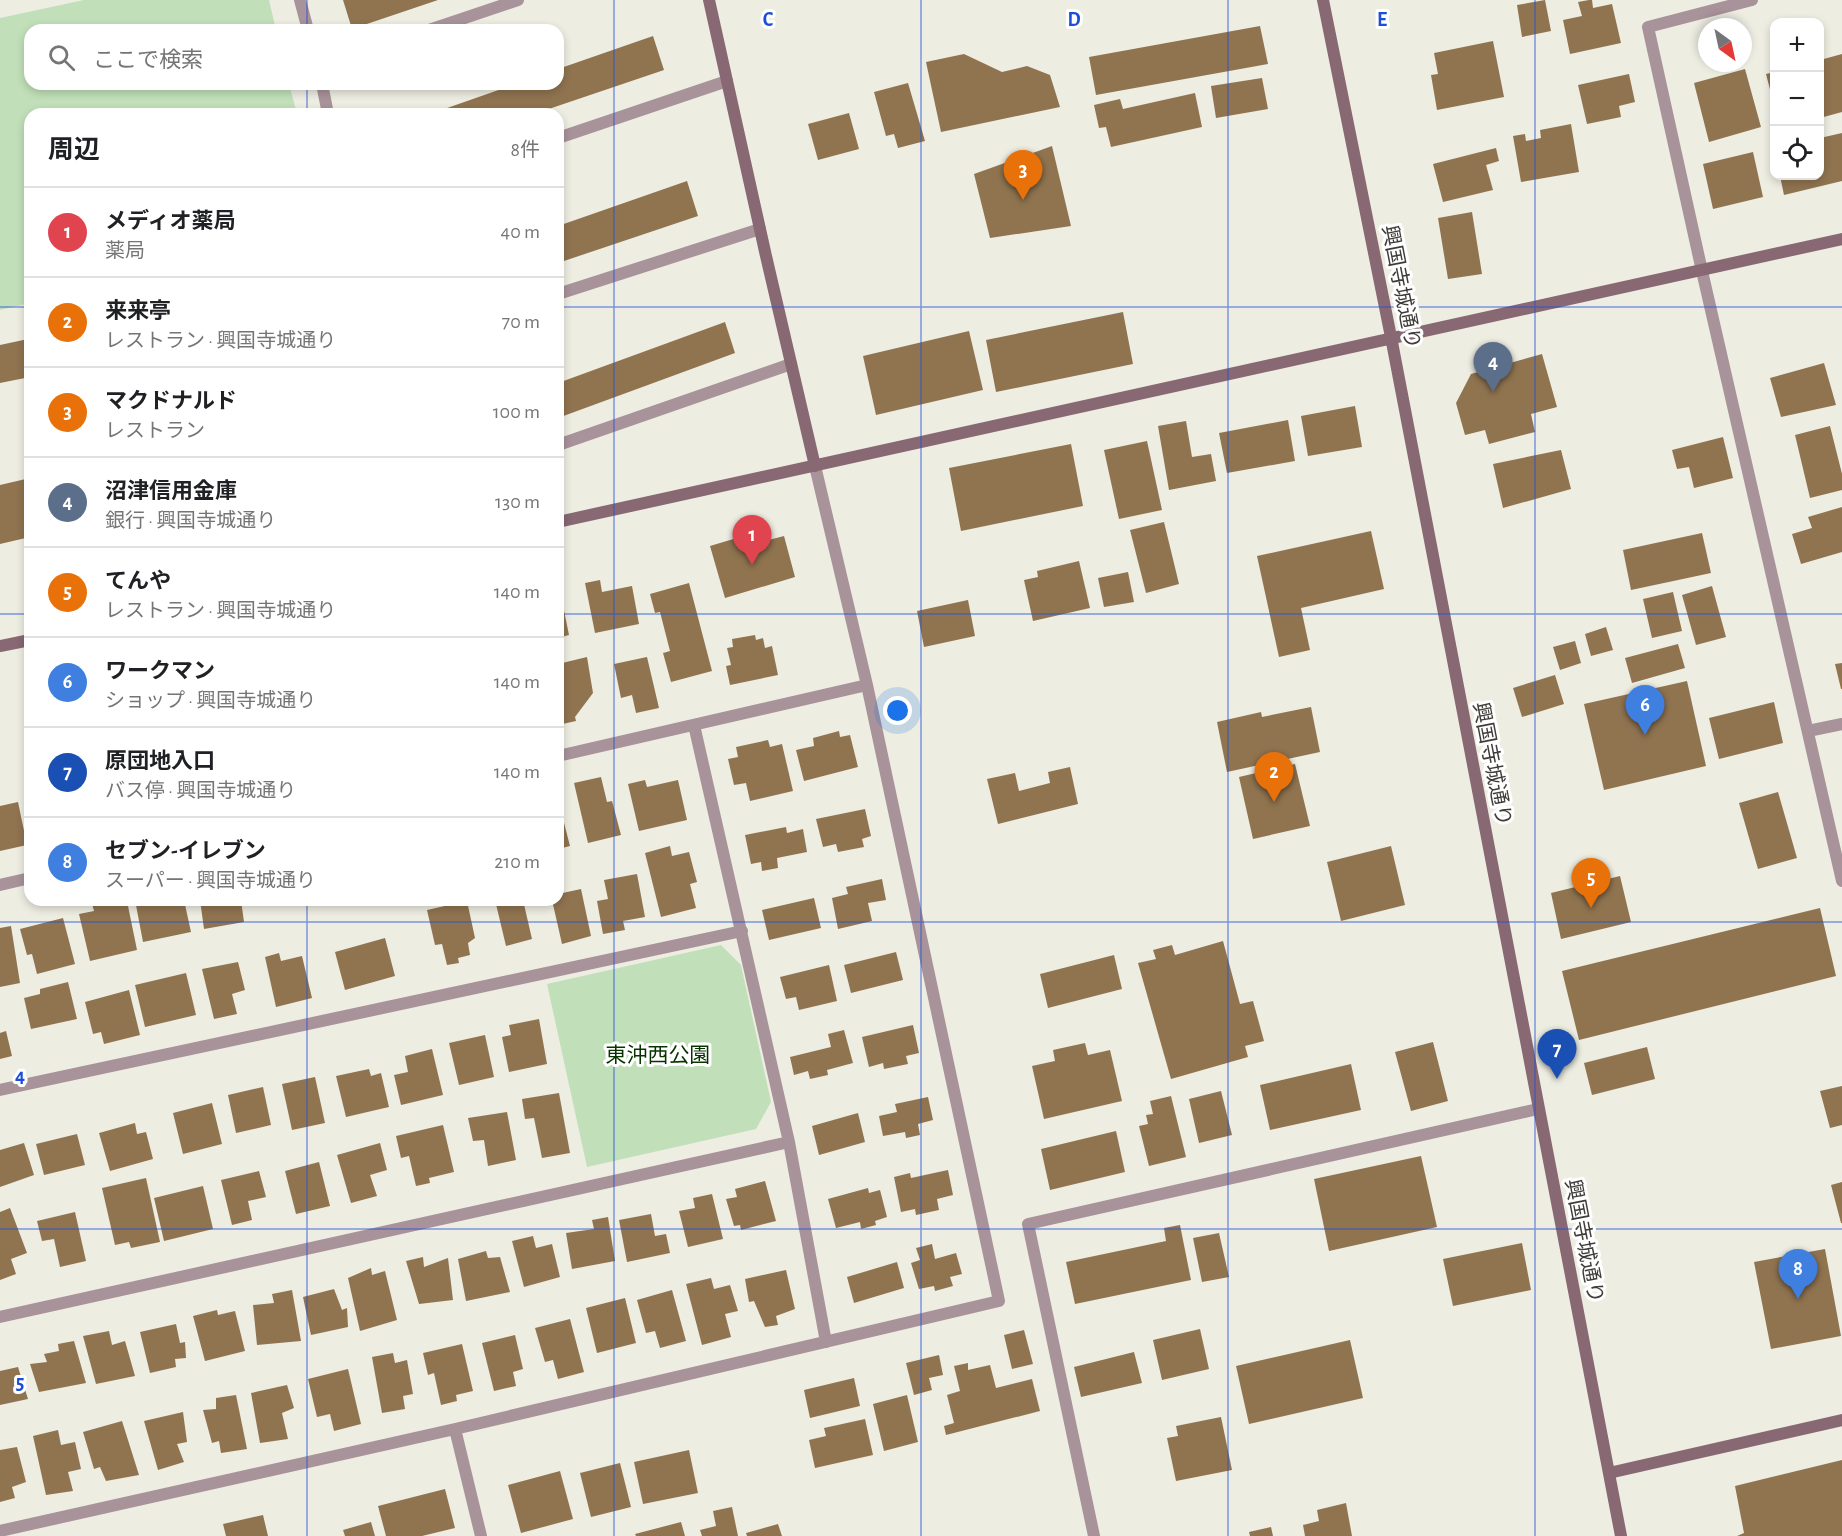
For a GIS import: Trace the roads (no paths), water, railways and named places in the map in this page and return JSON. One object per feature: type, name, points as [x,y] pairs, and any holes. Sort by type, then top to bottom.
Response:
[{"type":"street","points":[[300,0],[306,24]]},
{"type":"street","points":[[447,24],[518,0]]},
{"type":"street","points":[[0,1531],[455,1429],[999,1300],[867,685],[760,229],[710,0]]},
{"type":"street","name":"興国寺城通り","points":[[1323,0],[1391,337],[1621,1536]]},
{"type":"street","points":[[1752,0],[1648,27],[1842,881]]},
{"type":"street","points":[[564,136],[727,81]]},
{"type":"street","points":[[323,90],[327,108]]},
{"type":"street","points":[[564,292],[760,229]]},
{"type":"street","points":[[564,521],[1842,239]]},
{"type":"street","points":[[564,443],[791,364]]},
{"type":"street","points":[[0,646],[24,641]]},
{"type":"street","points":[[564,755],[867,685]]},
{"type":"street","points":[[1809,731],[1842,724]]},
{"type":"street","points":[[694,725],[789,1142],[826,1342]]},
{"type":"street","points":[[0,885],[24,879]]},
{"type":"street","points":[[0,1090],[742,931]]},
{"type":"street","points":[[1094,1536],[1028,1224],[1538,1109]]},
{"type":"street","points":[[0,1317],[789,1142]]},
{"type":"street","points":[[1609,1473],[1842,1420]]},
{"type":"street","points":[[455,1429],[481,1536]]},
{"type":"place","name":"マクドナルド","points":[[1023,200]]},
{"type":"place","name":"沼津信用金庫","points":[[1493,392]]},
{"type":"place","name":"メディオ薬局","points":[[752,565]]},
{"type":"place","name":"ワークマン","points":[[1645,735]]},
{"type":"place","name":"来来亭","points":[[1274,802]]},
{"type":"place","name":"てんや","points":[[1591,908]]},
{"type":"place","name":"原団地入口","points":[[1557,1079]]},
{"type":"place","name":"セブン-イレブン","points":[[1798,1299]]},
{"type":"park label","name":"東沖西公園","points":[[658,1055]]}]
